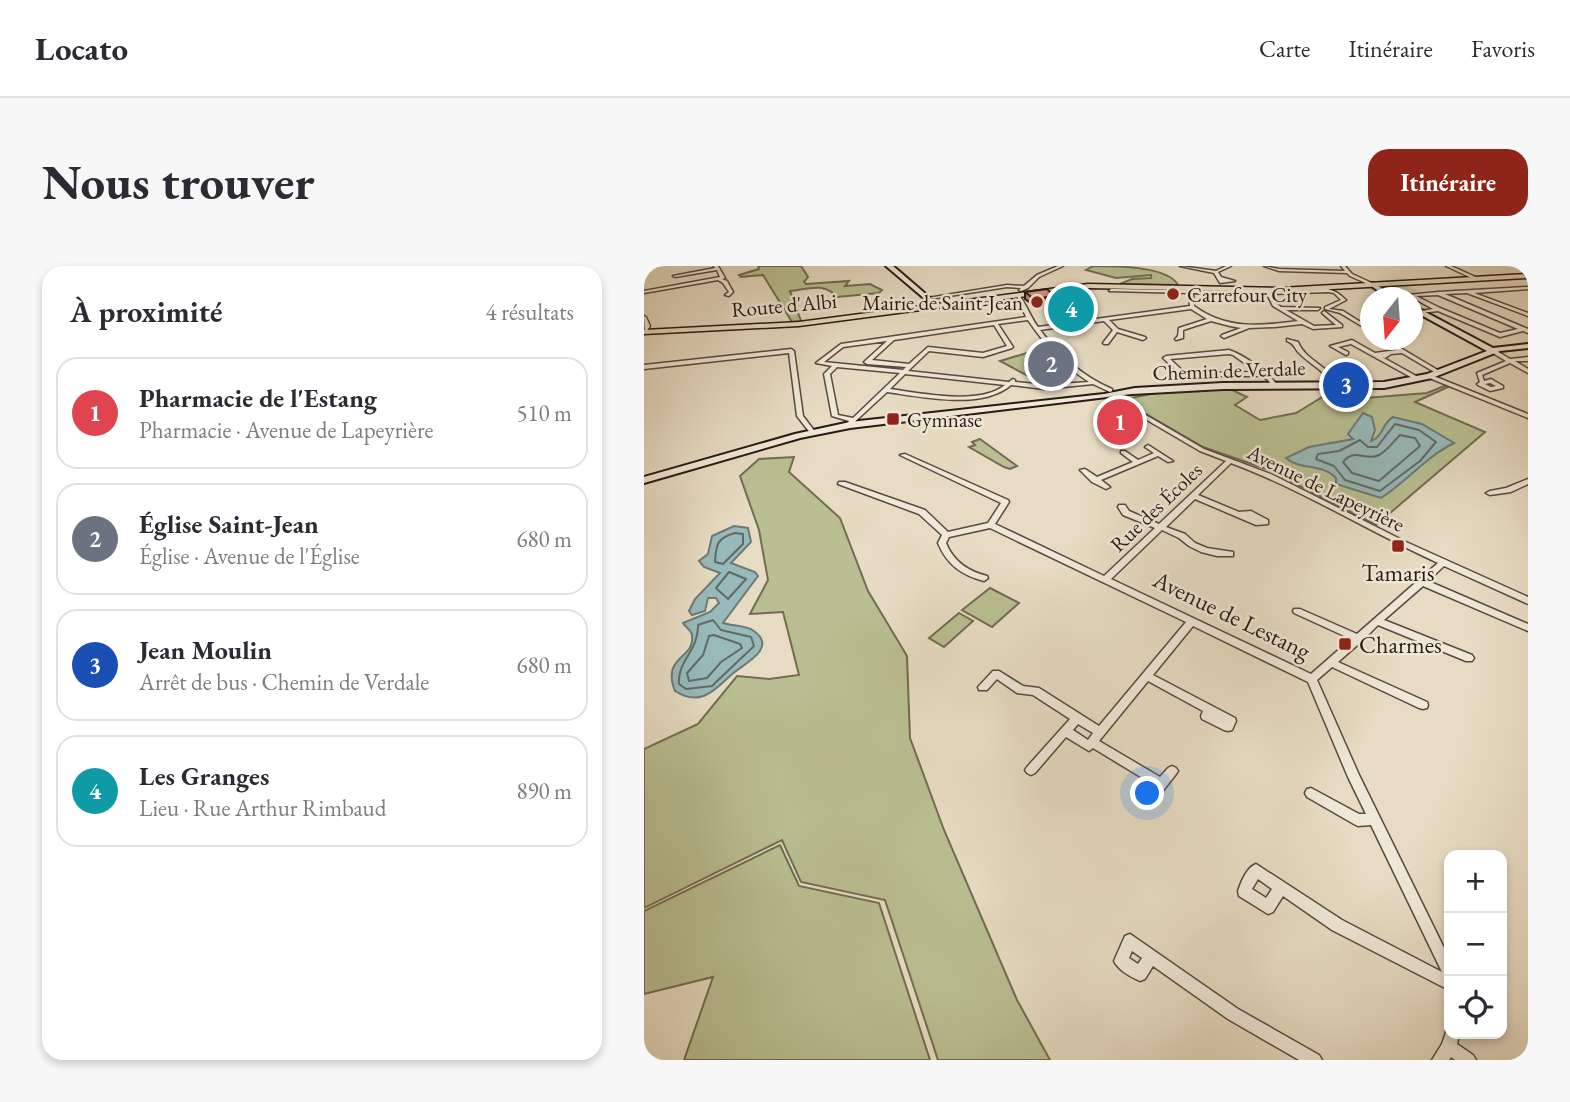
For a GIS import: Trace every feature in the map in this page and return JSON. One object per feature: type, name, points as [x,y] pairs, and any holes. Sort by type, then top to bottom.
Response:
[{"type":"main road","name":"Route d'Albi","points":[[968,301],[1096,286],[1269,291],[1528,276]]},
{"type":"main road","name":"Route d'Albi","points":[[644,332],[799,324],[934,303],[1022,294]]},
{"type":"street","points":[[672,266],[679,286]]},
{"type":"street","points":[[889,266],[934,303],[1007,286],[1022,294],[1039,275],[1061,266]]},
{"type":"street","points":[[900,266],[917,266]]},
{"type":"street","points":[[1182,266],[1216,272],[1229,266]]},
{"type":"street","points":[[1266,266],[1279,270],[1347,272],[1376,287]]},
{"type":"street","points":[[1343,266],[1347,272]]},
{"type":"street","points":[[1448,266],[1478,279]]},
{"type":"street","points":[[675,276],[717,267],[723,278],[720,280]]},
{"type":"street","points":[[1216,272],[1220,278]]},
{"type":"street","points":[[644,292],[720,280],[725,282],[731,292],[727,295]]},
{"type":"street","points":[[1526,330],[1500,335],[1410,295],[1528,288]]},
{"type":"street","points":[[1322,289],[1337,293],[1344,302],[1325,310]]},
{"type":"street","points":[[1111,290],[1190,290],[1192,307]]},
{"type":"street","points":[[1466,290],[1528,315]]},
{"type":"street","points":[[1269,291],[1273,304],[1313,328],[1340,326],[1325,310]]},
{"type":"street","points":[[1435,292],[1526,330]]},
{"type":"street","name":"Avenue de Lapeyrière","points":[[1022,294],[1031,318],[1053,348],[1085,378],[1106,392],[1202,450],[1271,476],[1443,563],[1528,601]]},
{"type":"street","points":[[1038,329],[1192,307],[1211,319],[1247,327],[1273,327],[1303,322]]},
{"type":"street","points":[[1280,309],[1341,312],[1360,324]]},
{"type":"street","points":[[1423,312],[1438,309]]},
{"type":"street","points":[[1423,312],[1442,321],[1456,335],[1493,351],[1528,371]]},
{"type":"street","points":[[644,317],[648,326],[644,332]]},
{"type":"street","points":[[907,368],[861,368],[818,362],[838,347],[1031,318]]},
{"type":"street","points":[[1105,319],[1116,330],[1143,338]]},
{"type":"street","points":[[1178,339],[1181,337],[1181,329],[1211,319]]},
{"type":"street","points":[[836,365],[827,374],[835,416],[851,426],[928,349],[984,355],[1010,347],[995,323]]},
{"type":"street","points":[[1224,336],[1247,327]]},
{"type":"street","points":[[1273,327],[1278,332]]},
{"type":"street","points":[[1106,343],[1116,330]]},
{"type":"street","points":[[861,368],[892,339]]},
{"type":"street","points":[[1289,340],[1296,343],[1299,352],[1331,373],[1335,386]]},
{"type":"street","points":[[1346,353],[1333,346],[1352,342],[1416,378]]},
{"type":"street","points":[[955,352],[962,345]]},
{"type":"street","name":"Chemin de Verdale","points":[[644,480],[814,432],[851,426],[1090,398],[1106,392],[1174,387],[1384,385],[1429,376],[1493,351],[1528,346]]},
{"type":"street","points":[[644,367],[791,351],[800,416],[814,432]]},
{"type":"street","points":[[1390,353],[1403,351],[1438,372]]},
{"type":"street","points":[[1262,374],[1184,375],[1167,358],[1229,352],[1262,374],[1273,385]]},
{"type":"street","points":[[1481,381],[1479,374],[1510,361],[1528,358]]},
{"type":"street","points":[[868,361],[1044,387],[1106,392]]},
{"type":"street","points":[[1429,376],[1528,416]]},
{"type":"street","points":[[886,390],[954,398],[1001,392],[1014,381],[1049,382],[1085,378]]},
{"type":"street","points":[[1496,414],[1507,408]]},
{"type":"street","points":[[1147,447],[1170,461]]},
{"type":"street","points":[[1124,452],[1137,462]]},
{"type":"street","points":[[1096,480],[1158,454]]},
{"type":"street","points":[[903,455],[1005,502],[991,525],[946,535]]},
{"type":"street","name":"Rue des Écoles","points":[[1106,579],[1230,461]]},
{"type":"street","points":[[1083,470],[1106,487]]},
{"type":"street","points":[[1490,493],[1508,490],[1528,481]]},
{"type":"street","points":[[842,484],[922,512],[946,535]]},
{"type":"street","points":[[1194,496],[1241,514]]},
{"type":"street","points":[[1122,507],[1126,513],[1217,555],[1230,554]]},
{"type":"street","name":"Avenue de Lestang","points":[[991,525],[1312,679],[1374,819],[1444,962]]},
{"type":"street","points":[[946,535],[942,543],[948,558],[972,575],[984,578]]},
{"type":"street","points":[[1312,679],[1443,563]]},
{"type":"street","points":[[1422,582],[1528,628]]},
{"type":"street","points":[[1297,611],[1359,639]]},
{"type":"street","points":[[1065,731],[1089,746],[1192,621]]},
{"type":"street","points":[[1379,622],[1469,658]]},
{"type":"street","points":[[1332,663],[1423,705]]},
{"type":"street","points":[[984,687],[996,674],[1021,690],[1035,691],[1100,732]]},
{"type":"street","points":[[1147,676],[1210,710]]},
{"type":"street","points":[[1031,770],[1077,718]]},
{"type":"street","points":[[1092,742],[1158,789],[1172,771]]},
{"type":"street","points":[[1311,793],[1357,820],[1374,819]]},
{"type":"street","points":[[1281,887],[1337,925],[1444,980]]},
{"type":"street","points":[[1151,956],[1233,1014],[1314,1060]]},
{"type":"street","points":[[1447,1047],[1468,1060]]},
{"type":"green space","points":[[758,266],[801,266],[808,277],[804,282],[806,284],[849,281],[845,286],[870,284],[882,290],[879,293],[837,297],[821,288],[790,291],[801,321],[792,322],[763,275],[739,275],[759,269]]},
{"type":"green space","points":[[1093,266],[1153,271],[1164,274],[1178,285],[1120,284],[1132,279],[1151,278],[1151,275],[1116,278],[1086,270]]},
{"type":"green space","points":[[1030,352],[1047,359],[1042,365],[1050,368],[1028,376],[1000,361]]},
{"type":"green space","points":[[1448,387],[1415,402],[1485,432],[1376,525],[1269,470],[1203,447],[1122,400],[1155,393],[1228,388],[1247,397],[1235,405],[1260,420],[1296,413],[1332,391],[1332,388],[1353,399],[1427,393]]},
{"type":"green space","points":[[980,439],[1017,466],[1010,469],[1004,467],[969,447],[975,445],[972,442]]},
{"type":"green space","points":[[794,457],[789,472],[840,518],[868,591],[907,656],[910,738],[944,830],[1017,1000],[1050,1060],[938,1060],[885,900],[801,882],[782,840],[644,908],[644,749],[698,724],[737,676],[769,679],[799,675],[783,612],[750,614],[768,580],[759,530],[740,476],[759,459]]},
{"type":"green space","points":[[990,588],[1019,603],[992,627],[962,610]]},
{"type":"green space","points":[[959,613],[973,621],[944,647],[929,638]]},
{"type":"green space","points":[[780,845],[799,886],[879,903],[930,1060],[684,1060],[713,977],[644,994],[644,911]]},
{"type":"water","points":[[1363,413],[1372,417],[1375,430],[1371,441],[1393,417],[1422,424],[1454,443],[1434,455],[1381,498],[1336,484],[1336,478],[1330,473],[1286,458],[1309,447],[1353,439],[1348,434]]},
{"type":"water","points":[[734,526],[748,528],[751,542],[731,563],[755,572],[758,576],[723,623],[751,629],[761,638],[762,644],[756,656],[706,695],[692,698],[684,696],[675,691],[672,680],[675,664],[692,644],[691,632],[683,623],[710,612],[719,603],[716,598],[708,598],[705,611],[692,615],[689,611],[695,599],[720,573],[704,567],[699,561],[708,554],[712,536]]},
{"type":"building","points":[[1047,289],[1055,296],[1034,299],[1025,292]]},
{"type":"building","points":[[1070,298],[1080,309],[1072,310],[1062,299]]},
{"type":"building","points":[[1048,349],[1059,354],[1051,357],[1041,352]]},
{"type":"place","name":"Carrefour City","points":[[1173,294]]},
{"type":"place","name":"Mairie de Saint-Jean","points":[[1037,302]]},
{"type":"place","name":"Les Granges","points":[[1071,309]]},
{"type":"place","name":"Église Saint-Jean","points":[[1051,364]]},
{"type":"place","name":"Jean Moulin","points":[[1346,385]]},
{"type":"place","name":"Gymnase","points":[[893,419]]},
{"type":"place","name":"Pharmacie de l'Estang","points":[[1120,422]]},
{"type":"place","name":"Tamaris","points":[[1398,546]]},
{"type":"place","name":"Charmes","points":[[1345,644]]}]
